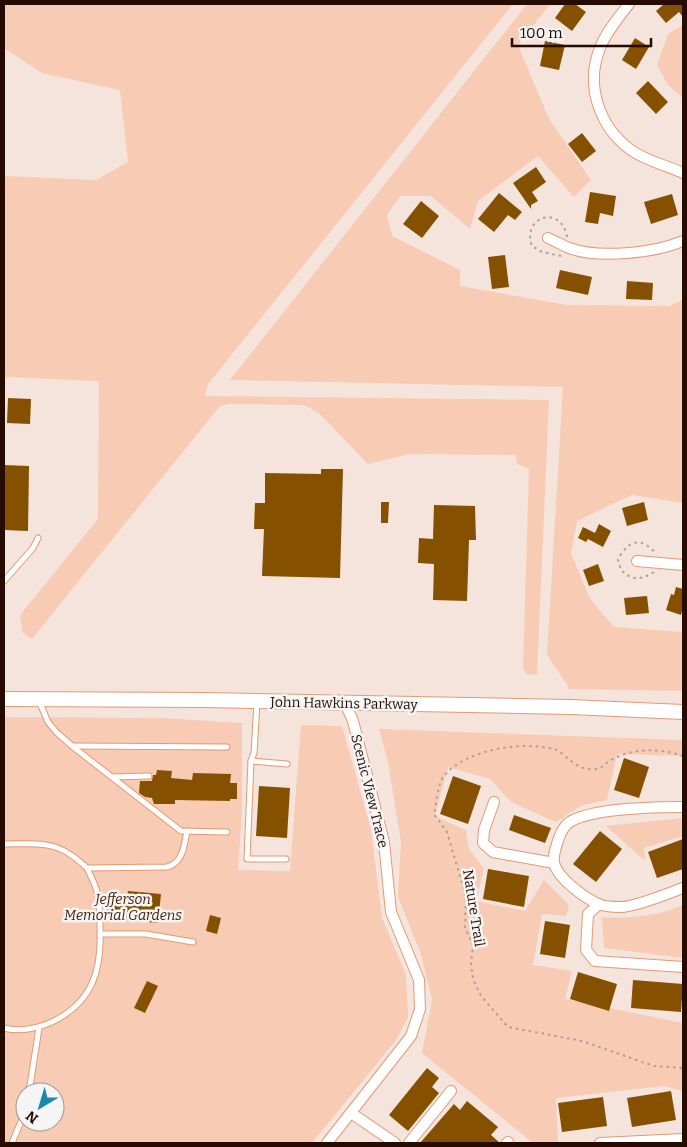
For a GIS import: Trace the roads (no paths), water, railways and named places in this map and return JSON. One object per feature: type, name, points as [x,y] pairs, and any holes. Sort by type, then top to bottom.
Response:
[{"type":"main road","name":"John Hawkins Parkway","points":[[4,699],[571,706],[683,712]]},
{"type":"street","points":[[629,4],[609,31],[597,56],[594,83],[598,107],[611,131],[627,147],[641,156],[683,173]]},
{"type":"street","points":[[548,238],[570,248],[625,254],[647,251],[683,241]]},
{"type":"street","points":[[637,561],[683,564]]},
{"type":"street","name":"Scenic View Trace","points":[[327,1143],[411,1036],[420,1009],[419,980],[391,912],[384,842],[353,721],[345,703]]},
{"type":"street","points":[[494,802],[484,830],[483,843],[493,852],[554,863]]},
{"type":"street","points":[[683,807],[638,808],[582,817],[567,824],[559,836],[554,863],[561,877],[599,904],[624,907],[683,888]]},
{"type":"street","points":[[599,904],[588,914],[586,950],[595,961],[683,967]]},
{"type":"street","points":[[409,1143],[451,1092]]},
{"type":"street","points":[[351,1113],[394,1143]]},
{"type":"street","points":[[600,1143],[683,1139]]},
{"type":"lane","points":[[4,581],[33,548],[38,538]]},
{"type":"lane","points":[[39,700],[48,722],[72,746],[182,831],[227,832]]},
{"type":"lane","points":[[257,702],[254,753],[251,762],[247,860],[286,859]]},
{"type":"lane","points":[[72,746],[227,747]]},
{"type":"lane","points":[[251,762],[287,764]]},
{"type":"lane","points":[[111,777],[149,776]]},
{"type":"lane","points":[[87,868],[172,866],[181,856],[187,831]]},
{"type":"lane","points":[[4,844],[48,845],[74,856],[87,868],[97,891],[100,934],[99,966],[92,984],[84,997],[60,1018],[39,1028],[14,1031],[4,1028]]},
{"type":"lane","points":[[100,934],[146,934],[194,942]]},
{"type":"lane","points":[[31,1082],[39,1028]]},
{"type":"park label","name":"Jefferson Memorial Gardens","points":[[123,908]]}]
